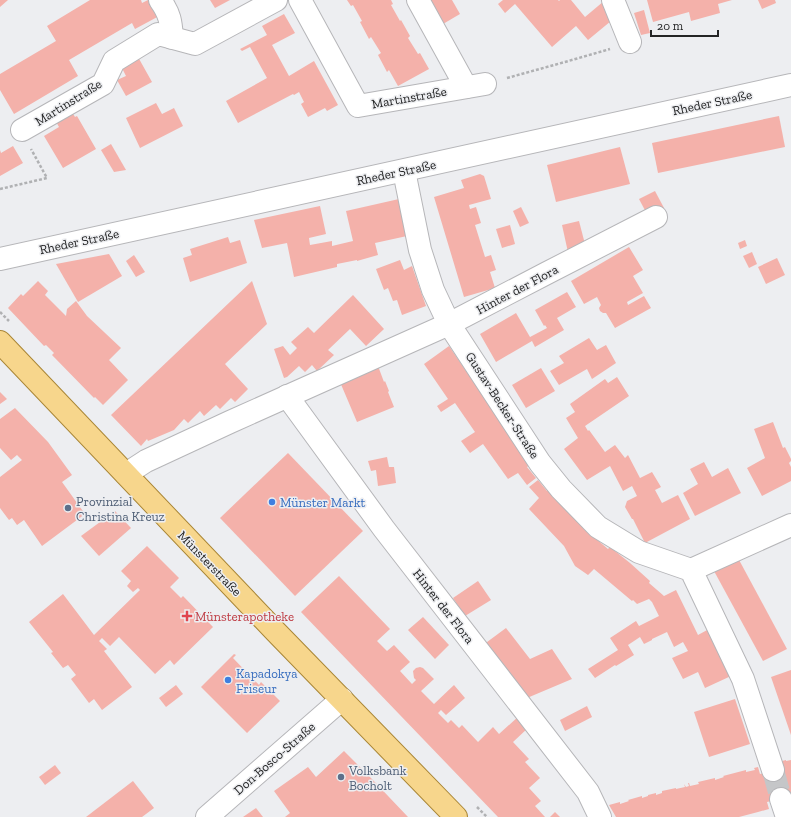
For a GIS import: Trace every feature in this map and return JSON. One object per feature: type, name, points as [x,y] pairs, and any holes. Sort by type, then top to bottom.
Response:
[{"type":"main road","name":"Münsterstraße","points":[[0,342],[276,632],[456,817]]},
{"type":"street","points":[[160,0],[167,10],[171,22],[172,38]]},
{"type":"street","name":"Martinstraße","points":[[22,130],[103,84],[114,61],[158,34],[196,44],[276,0]]},
{"type":"street","name":"Martinstraße","points":[[300,0],[358,106],[476,85]]},
{"type":"street","points":[[418,0],[476,85]]},
{"type":"street","points":[[613,0],[630,42]]},
{"type":"street","name":"Rheder Straße","points":[[0,258],[404,171],[791,85]]},
{"type":"street","name":"Gustav-Becker-Straße","points":[[404,171],[420,250],[433,290],[450,324],[540,463],[561,489],[598,527],[639,552],[691,570]]},
{"type":"street","name":"Hinter der Flora","points":[[126,474],[146,461],[287,396],[450,324],[656,217]]},
{"type":"street","name":"Hinter der Flora","points":[[287,396],[384,529],[588,792],[600,817]]},
{"type":"street","points":[[773,770],[743,679],[691,570],[791,525]]},
{"type":"street","name":"Don-Bosco-Straße","points":[[207,817],[342,699]]},
{"type":"path","points":[[476,85],[565,62],[630,42]]},
{"type":"path","points":[[0,189],[47,178],[22,130]]},
{"type":"building","points":[[0,0],[8,0],[0,7]]},
{"type":"building","points":[[90,0],[141,0],[142,3],[152,0],[161,15],[135,29],[132,23],[69,60],[78,76],[14,114],[0,90],[0,74],[56,41],[47,26]]},
{"type":"building","points":[[210,0],[230,0],[215,8]]},
{"type":"building","points":[[347,0],[391,0],[393,4],[391,5],[410,36],[408,38],[418,54],[420,53],[429,69],[398,86],[389,70],[387,72],[378,55],[381,53],[371,37],[369,39],[360,22],[362,21],[353,5],[351,6]]},
{"type":"building","points":[[430,0],[452,0],[460,14],[443,24]]},
{"type":"building","points":[[503,0],[571,0],[585,17],[604,1],[617,16],[588,40],[576,26],[552,47],[515,4],[505,13],[498,4]]},
{"type":"building","points":[[647,0],[732,0],[718,4],[720,13],[691,21],[689,12],[653,22]]},
{"type":"building","points":[[758,0],[775,0],[776,3],[762,9]]},
{"type":"building","points":[[644,10],[650,33],[641,35],[634,13]]},
{"type":"building","points":[[284,14],[295,33],[272,45],[289,76],[314,61],[338,105],[327,111],[325,108],[308,117],[301,104],[304,102],[299,92],[238,123],[226,101],[267,78],[250,47],[242,51],[240,49],[267,35],[262,26]]},
{"type":"building","points":[[138,57],[152,82],[126,96],[117,80],[126,76],[121,66]]},
{"type":"building","points":[[156,103],[162,114],[174,108],[183,126],[140,148],[126,118]]},
{"type":"building","points":[[70,109],[75,117],[77,116],[96,149],[63,168],[44,136],[59,127],[54,118]]},
{"type":"building","points":[[779,116],[785,147],[658,173],[652,143]]},
{"type":"building","points":[[111,144],[126,170],[114,172],[101,150]]},
{"type":"building","points":[[13,146],[23,163],[0,176],[0,150],[1,153]]},
{"type":"building","points":[[620,147],[630,184],[556,202],[547,165]]},
{"type":"building","points":[[480,174],[484,176],[491,199],[469,205],[470,209],[476,207],[481,223],[475,225],[485,257],[491,255],[496,270],[490,272],[495,288],[464,297],[434,197],[464,188],[461,180]]},
{"type":"building","points":[[655,191],[664,208],[648,216],[639,199]]},
{"type":"building","points":[[399,199],[407,236],[375,243],[378,255],[357,261],[337,264],[337,267],[294,277],[287,243],[262,248],[254,220],[320,206],[326,234],[309,238],[310,245],[332,241],[332,246],[353,241],[346,211]]},
{"type":"building","points":[[521,207],[529,223],[520,227],[513,211]]},
{"type":"building","points":[[579,221],[586,248],[569,257],[562,225]]},
{"type":"building","points":[[510,225],[515,244],[502,248],[496,229]]},
{"type":"building","points":[[228,237],[230,243],[240,240],[247,263],[190,282],[183,258],[192,255],[190,249]]},
{"type":"building","points":[[745,240],[747,246],[740,249],[738,243]]},
{"type":"building","points":[[629,247],[643,270],[633,276],[643,293],[627,302],[628,305],[644,296],[651,308],[615,328],[606,313],[600,311],[599,308],[601,305],[597,297],[584,304],[571,281]]},
{"type":"building","points":[[752,252],[757,264],[749,268],[743,256]]},
{"type":"building","points":[[109,254],[122,276],[78,302],[56,264]]},
{"type":"building","points":[[134,255],[145,272],[136,277],[126,261]]},
{"type":"building","points":[[777,258],[785,275],[766,284],[758,267]]},
{"type":"building","points":[[400,260],[404,270],[412,266],[426,306],[402,315],[397,300],[393,301],[388,288],[384,290],[376,269]]},
{"type":"building","points":[[38,281],[48,291],[45,295],[66,316],[67,309],[76,301],[87,316],[121,348],[109,360],[128,380],[103,405],[95,397],[94,398],[52,355],[54,353],[46,345],[44,346],[8,308],[21,294],[23,296]]},
{"type":"building","points":[[252,281],[267,324],[225,364],[248,389],[235,402],[231,398],[220,409],[216,405],[204,416],[200,411],[188,423],[184,419],[174,430],[148,441],[147,439],[141,446],[111,415]]},
{"type":"building","points":[[567,292],[576,307],[557,318],[564,330],[535,347],[532,341],[496,362],[480,334],[516,313],[530,337],[547,328],[545,325],[544,326],[535,310]]},
{"type":"building","points":[[353,295],[384,329],[366,346],[350,329],[328,350],[334,355],[317,371],[312,365],[305,372],[299,366],[284,378],[274,349],[283,346],[290,355],[297,348],[291,342],[308,327],[314,333]]},
{"type":"building","points":[[589,338],[597,350],[606,345],[616,363],[592,379],[587,369],[559,385],[550,371],[564,363],[559,356]]},
{"type":"building","points":[[449,346],[530,465],[527,467],[536,478],[527,485],[518,473],[508,479],[483,444],[470,453],[461,441],[475,432],[455,403],[441,412],[437,406],[448,399],[424,364]]},
{"type":"building","points":[[378,366],[394,407],[357,422],[340,382]]},
{"type":"building","points":[[541,368],[555,391],[526,408],[512,385]]},
{"type":"building","points":[[617,377],[629,396],[585,426],[605,452],[615,445],[625,458],[628,455],[640,478],[652,472],[661,487],[655,490],[662,503],[678,495],[690,519],[645,543],[625,507],[627,501],[637,496],[632,486],[623,491],[610,466],[587,480],[564,449],[578,438],[566,418],[575,412],[570,404],[605,379],[608,383]]},
{"type":"building","points":[[0,392],[7,399],[0,404]]},
{"type":"building","points":[[15,408],[48,442],[72,475],[62,482],[85,514],[42,546],[24,520],[17,525],[12,518],[9,520],[0,508],[0,477],[22,460],[17,455],[11,460],[0,448],[0,419]]},
{"type":"building","points":[[773,422],[783,448],[785,447],[791,459],[789,463],[791,467],[791,481],[762,496],[747,468],[765,458],[754,429]]},
{"type":"building","points":[[288,453],[363,531],[295,596],[220,518]]},
{"type":"building","points":[[387,457],[389,467],[394,467],[396,483],[378,486],[376,470],[371,471],[368,461]]},
{"type":"building","points":[[704,462],[712,477],[728,468],[741,493],[695,516],[683,493],[698,484],[690,469]]},
{"type":"building","points":[[538,480],[547,491],[549,489],[584,526],[583,528],[608,549],[610,547],[630,563],[664,596],[676,590],[698,635],[709,629],[731,676],[705,688],[698,672],[683,679],[672,658],[688,651],[683,642],[674,647],[667,632],[644,644],[640,637],[628,645],[634,655],[595,678],[588,669],[618,650],[610,638],[636,621],[639,626],[659,616],[649,599],[637,604],[594,569],[588,575],[575,566],[564,546],[529,509],[539,498],[529,487]]},
{"type":"building","points":[[115,511],[131,528],[99,556],[81,536]]},
{"type":"building","points":[[147,546],[179,578],[170,587],[181,598],[183,596],[213,627],[174,665],[170,660],[155,674],[119,637],[110,646],[102,638],[99,641],[107,649],[104,651],[132,687],[102,710],[94,699],[89,703],[71,679],[76,675],[68,665],[63,668],[51,653],[53,652],[29,622],[63,594],[94,635],[140,590],[138,588],[133,592],[127,586],[131,581],[121,571]]},
{"type":"building","points":[[738,558],[787,649],[763,661],[714,571]]},
{"type":"building","points":[[339,576],[390,629],[377,641],[387,651],[394,645],[410,662],[400,671],[412,684],[416,680],[414,678],[413,671],[420,667],[434,679],[421,691],[434,704],[454,685],[465,698],[446,715],[441,710],[438,713],[448,723],[451,720],[459,728],[462,725],[478,742],[493,727],[499,734],[519,716],[528,728],[513,742],[529,759],[525,762],[540,778],[529,788],[541,801],[535,806],[545,817],[498,817],[301,612]]},
{"type":"building","points":[[478,581],[491,600],[465,616],[453,598]]},
{"type":"building","points":[[423,617],[449,645],[435,659],[408,630]]},
{"type":"building","points":[[506,628],[530,659],[552,649],[572,679],[527,698],[483,645]]},
{"type":"building","points":[[234,654],[236,655],[233,658],[259,685],[261,682],[280,701],[247,733],[201,687]]},
{"type":"building","points":[[791,670],[791,735],[771,677]]},
{"type":"building","points":[[176,685],[183,694],[166,707],[159,698]]},
{"type":"building","points":[[735,699],[750,744],[709,757],[694,712]]},
{"type":"building","points":[[587,706],[592,717],[565,731],[560,720]]},
{"type":"building","points":[[344,751],[408,817],[285,817],[290,813],[274,791],[308,767],[316,777]]},
{"type":"building","points":[[791,760],[791,796],[767,802],[769,809],[739,817],[616,817],[609,805],[620,802],[620,804],[642,796],[642,798],[656,793],[656,795],[662,793],[662,791],[685,787],[684,784],[686,787],[689,786],[688,783],[690,786],[699,784],[698,782],[715,778],[715,780],[724,777],[723,776],[746,770],[746,772],[755,770],[754,768],[758,767],[760,774],[784,768],[782,761]]},
{"type":"building","points":[[55,765],[61,773],[45,785],[39,777]]},
{"type":"building","points":[[133,781],[154,808],[142,817],[86,817]]},
{"type":"building","points":[[256,808],[263,817],[243,817]]},
{"type":"building","points":[[555,812],[560,817],[550,817]]},
{"type":"tunnel","points":[[773,770],[781,799]]},
{"type":"place","name":"Münster Markt","points":[[272,502]]},
{"type":"place","name":"Provinzial Christina Kreuz","points":[[68,508]]},
{"type":"place","name":"Münsterapotheke","points":[[187,616]]},
{"type":"place","name":"Kapadokya Friseur","points":[[228,680]]},
{"type":"place","name":"Volksbank Bocholt","points":[[341,777]]}]
